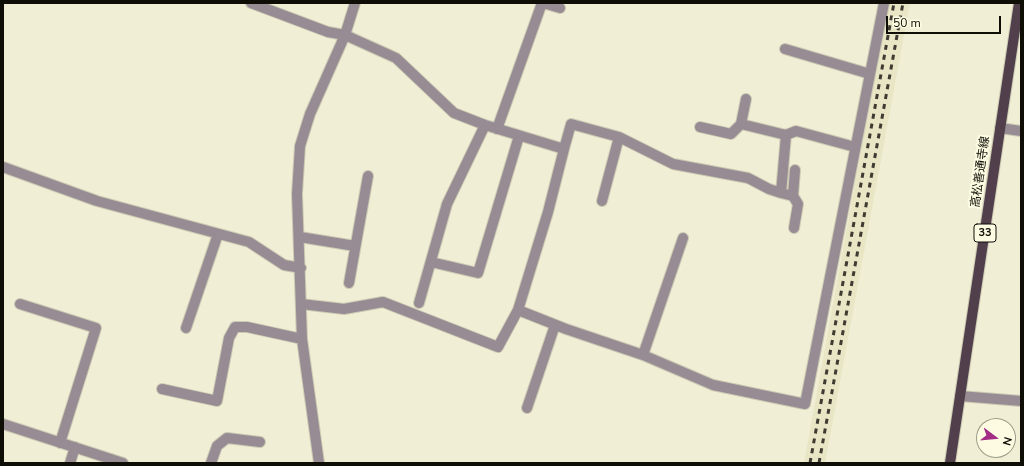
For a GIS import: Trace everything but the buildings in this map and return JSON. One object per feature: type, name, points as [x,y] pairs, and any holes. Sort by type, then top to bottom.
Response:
[{"type":"main road","name":"高松善通寺線","points":[[950,463],[1019,3]]},
{"type":"street","points":[[252,3],[328,32],[345,35],[396,58],[454,113],[497,129],[564,149]]},
{"type":"street","points":[[319,463],[302,339],[300,237],[297,194],[300,146],[310,114],[345,35],[355,3]]},
{"type":"street","points":[[497,129],[543,3],[560,8]]},
{"type":"street","points":[[518,310],[555,325],[643,354],[713,385],[805,404],[884,3]]},
{"type":"street","points":[[785,50],[870,74]]},
{"type":"street","points":[[700,127],[731,134],[742,124],[746,99]]},
{"type":"street","points":[[301,304],[344,309],[383,302],[498,347],[518,310],[548,212],[571,124],[619,137],[673,164],[748,178],[769,189],[793,196]]},
{"type":"street","points":[[742,124],[786,135],[796,131],[855,147]]},
{"type":"street","points":[[419,303],[447,204],[485,125]]},
{"type":"street","points":[[1000,128],[1021,131]]},
{"type":"street","points":[[781,193],[786,135]]},
{"type":"street","points":[[431,262],[478,273],[519,136]]},
{"type":"street","points":[[602,201],[619,137]]},
{"type":"street","points":[[3,167],[96,201],[249,242],[284,265],[301,268]]},
{"type":"street","points":[[794,228],[798,204],[793,196],[796,170]]},
{"type":"street","points":[[349,282],[368,176]]},
{"type":"street","points":[[186,328],[218,234]]},
{"type":"street","points":[[300,237],[355,246]]},
{"type":"street","points":[[643,354],[683,238]]},
{"type":"street","points":[[20,304],[96,328],[60,443]]},
{"type":"street","points":[[527,408],[555,325]]},
{"type":"street","points":[[162,389],[217,401],[229,338],[235,327],[247,327],[302,339]]},
{"type":"street","points":[[960,396],[1021,401]]},
{"type":"street","points":[[3,424],[123,463]]},
{"type":"street","points":[[211,463],[217,446],[226,438],[260,442]]},
{"type":"street","points":[[70,463],[75,447]]},
{"type":"shaded area","points":[[888,3],[910,3],[825,463],[804,463]]},
{"type":"railway","points":[[810,463],[894,3]]},
{"type":"railway","points":[[819,463],[903,3]]}]
